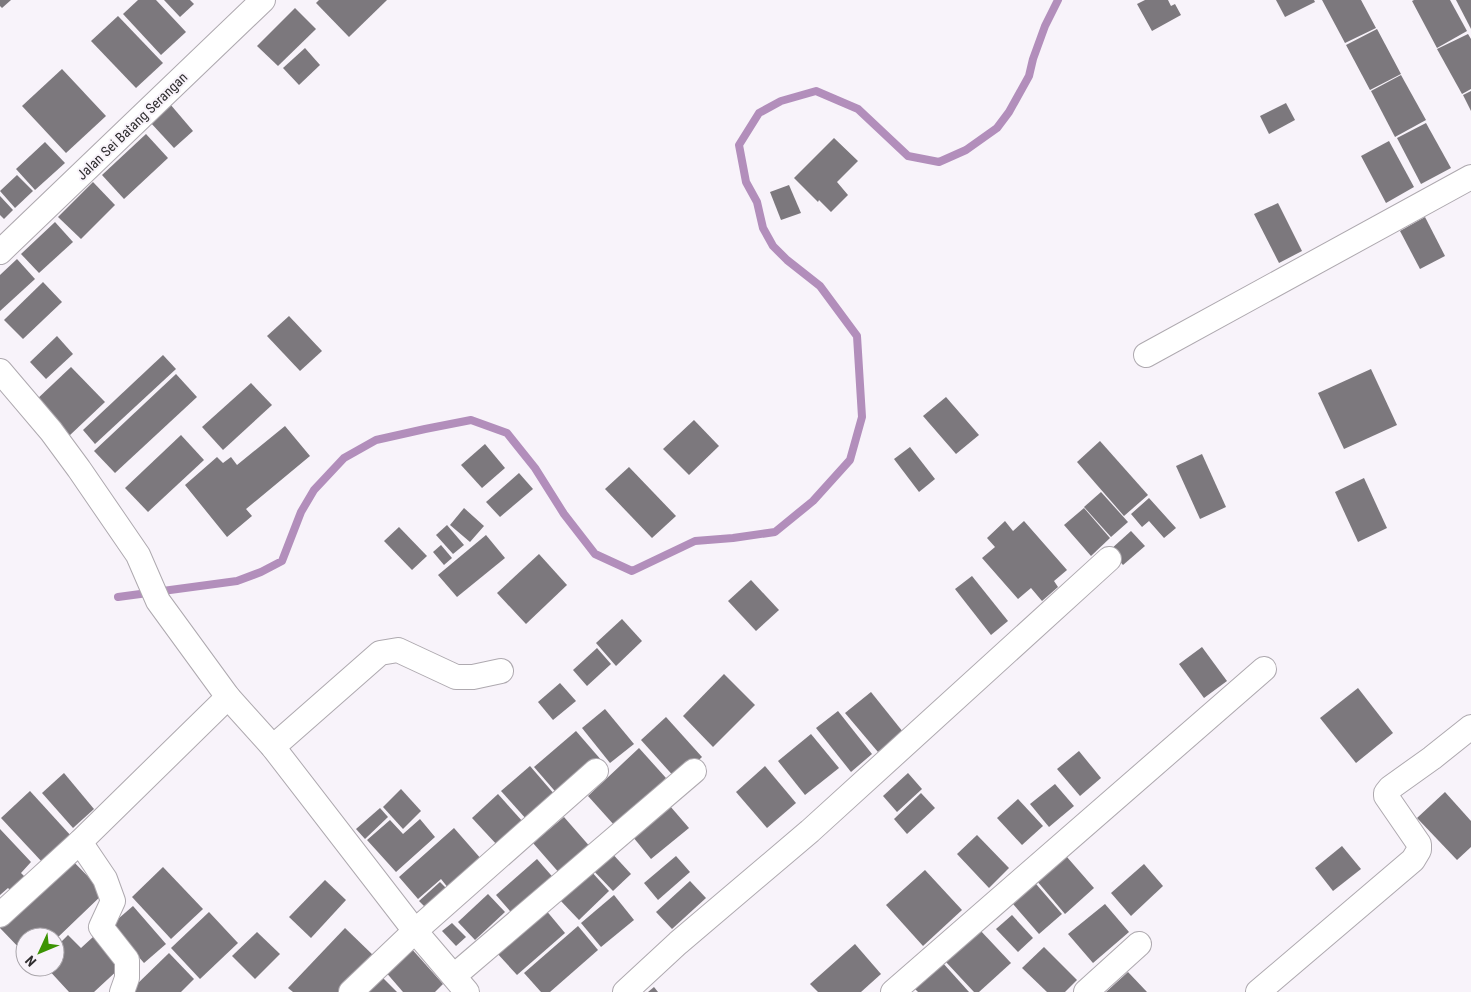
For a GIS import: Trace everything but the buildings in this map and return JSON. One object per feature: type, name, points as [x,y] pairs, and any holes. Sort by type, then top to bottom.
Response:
[{"type":"street","name":"Jalan Sei Batang Serangan","points":[[0,252],[263,0]]},
{"type":"street","points":[[1146,355],[1471,177]]},
{"type":"street","points":[[0,371],[51,431],[138,555],[158,601],[228,697],[273,747],[415,931],[461,984],[694,771]]},
{"type":"street","points":[[625,992],[678,943],[810,831],[1109,559]]},
{"type":"street","points":[[273,747],[380,653],[398,650],[456,677],[473,677],[502,671]]},
{"type":"street","points":[[893,992],[1264,669]]},
{"type":"street","points":[[0,916],[80,842],[228,697]]},
{"type":"street","points":[[1258,992],[1413,860],[1419,850],[1419,844],[1386,796],[1386,793],[1471,727]]},
{"type":"street","points":[[351,992],[415,931],[596,770]]},
{"type":"street","points":[[80,842],[105,879],[113,901],[102,927],[127,960],[127,978],[122,992]]},
{"type":"street","points":[[1086,992],[1139,944]]},
{"type":"waterway","points":[[118,597],[237,581],[261,572],[282,561],[301,512],[314,490],[344,458],[376,440],[471,420],[507,433],[535,468],[564,514],[595,554],[632,571],[695,541],[775,532],[813,501],[850,460],[862,417],[857,336],[820,286],[787,260],[773,246],[763,228],[757,202],[746,182],[739,145],[759,113],[781,101],[816,91],[858,109],[908,156],[939,162],[966,150],[997,128],[1009,112],[1029,76],[1045,26],[1058,0]]}]
